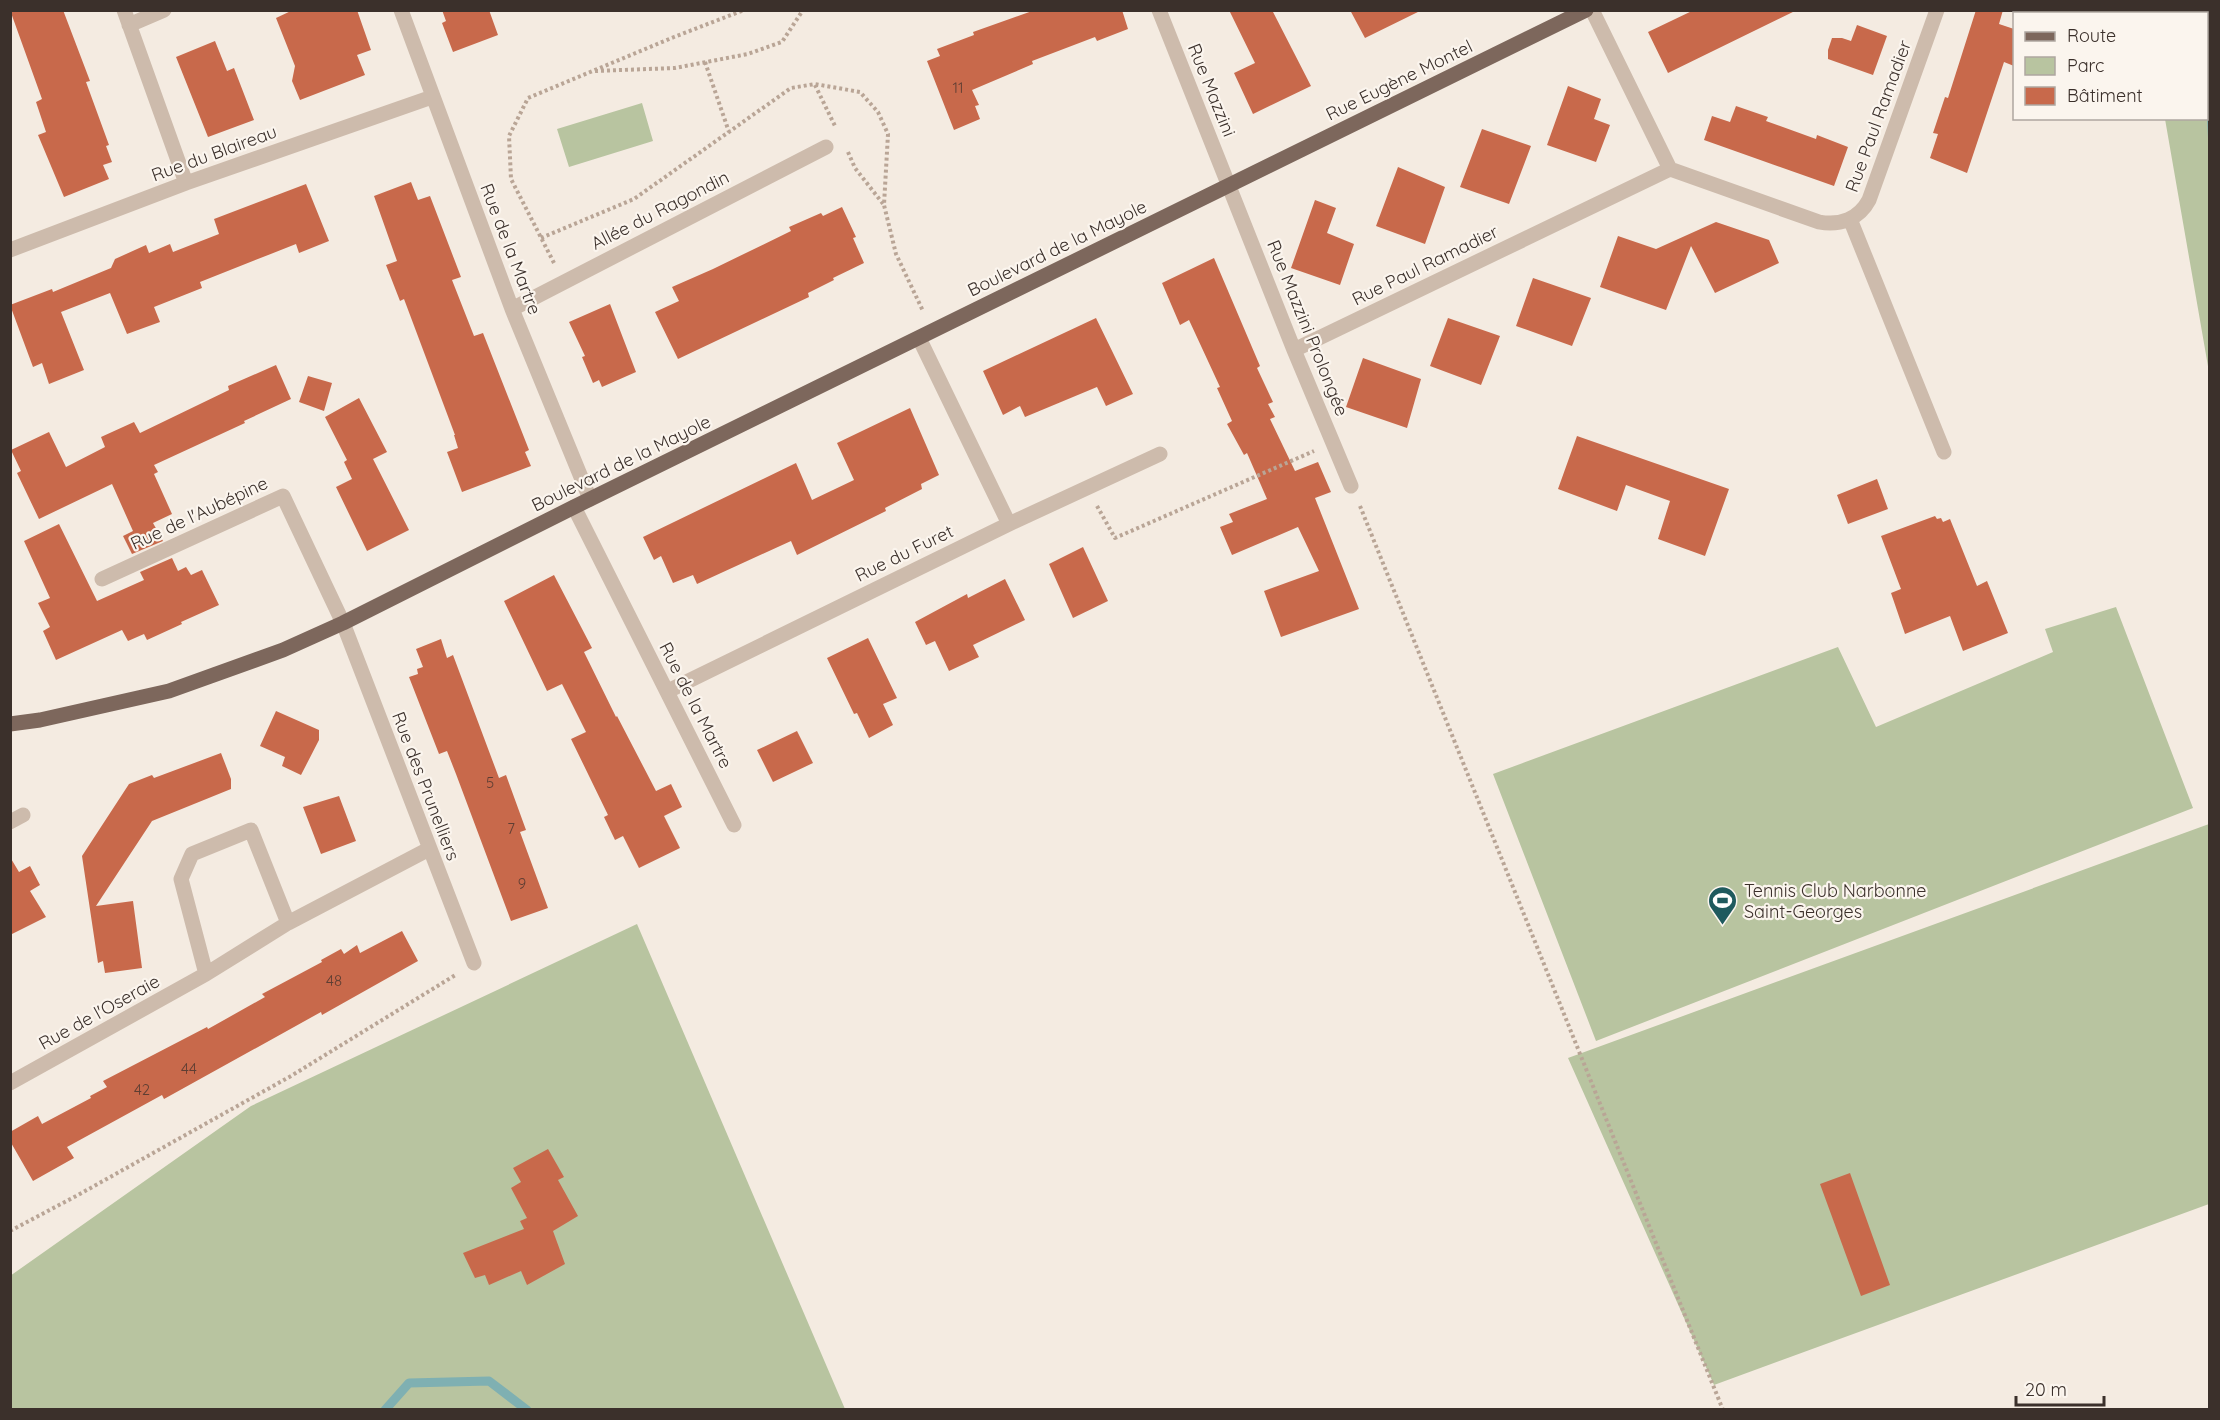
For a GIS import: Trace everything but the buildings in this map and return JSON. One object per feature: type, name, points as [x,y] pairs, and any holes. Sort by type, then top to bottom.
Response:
[{"type":"main road","name":"Rue Eugène Montel","points":[[1229,185],[1586,10]]},
{"type":"main road","name":"Boulevard de la Mayole","points":[[10,724],[40,720],[169,691],[283,650],[343,623],[1229,185]]},
{"type":"street","points":[[164,10],[126,18],[186,183]]},
{"type":"street","name":"Rue de la Martre","points":[[401,10],[513,309],[590,499]]},
{"type":"street","name":"Rue Mazzini","points":[[1159,10],[1229,185]]},
{"type":"street","points":[[1592,10],[1670,169]]},
{"type":"street","name":"Rue Paul Ramadier","points":[[1294,350],[1670,169],[1819,222],[1835,224],[1850,219],[1861,212],[1869,200],[1937,10]]},
{"type":"street","name":"Rue du Blaireau","points":[[10,250],[186,183],[432,97]]},
{"type":"street","name":"Allée du Ragondin","points":[[513,309],[826,147]]},
{"type":"street","name":"Rue Mazzini Prolongée","points":[[1229,185],[1294,350],[1352,486]]},
{"type":"street","points":[[1850,219],[1944,452]]},
{"type":"street","points":[[919,338],[1009,524]]},
{"type":"street","name":"Rue du Furet","points":[[668,691],[1009,524],[1160,454]]},
{"type":"street","name":"Rue de l'Aubépine","points":[[102,579],[283,496],[343,623]]},
{"type":"street","name":"Rue de la Martre","points":[[574,507],[734,825]]},
{"type":"street","name":"Rue des Prunelliers","points":[[343,623],[474,963]]},
{"type":"street","points":[[206,974],[181,879],[192,854],[250,830],[288,923]]},
{"type":"street","name":"Rue de l'Oseraie","points":[[10,1083],[206,974],[288,923],[429,849]]},
{"type":"path","points":[[564,282],[510,179],[509,136],[528,98],[744,10]]},
{"type":"path","points":[[591,71],[675,68],[748,54],[782,42],[803,10]]},
{"type":"path","points":[[705,62],[729,132]]},
{"type":"path","points":[[1086,487],[1115,538],[1334,442]]},
{"type":"path","points":[[1352,486],[1723,1410]]},
{"type":"path","points":[[10,1231],[291,1076],[474,963]]},
{"type":"green space","points":[[642,103],[653,141],[569,167],[557,129]]},
{"type":"green space","points":[[2208,117],[2210,158],[2209,372],[2165,120],[2208,120]]},
{"type":"green space","name":"Tennis Club Narbonne Saint-Georges","points":[[2116,607],[2193,808],[1596,1041],[1493,774],[1838,647],[1876,727],[2053,652],[2045,629]]},
{"type":"green space","points":[[2209,824],[2209,1204],[1714,1385],[1568,1058]]},
{"type":"green space","points":[[637,924],[845,1409],[11,1409],[10,1276],[251,1106]]},
{"type":"water","points":[[2209,11],[2209,158],[2208,12],[2199,12]]},
{"type":"waterway","points":[[385,1410],[409,1383],[489,1381],[527,1410]]},
{"type":"place","name":"Tennis Club Narbonne Saint-Georges","points":[[1723,926]]}]
